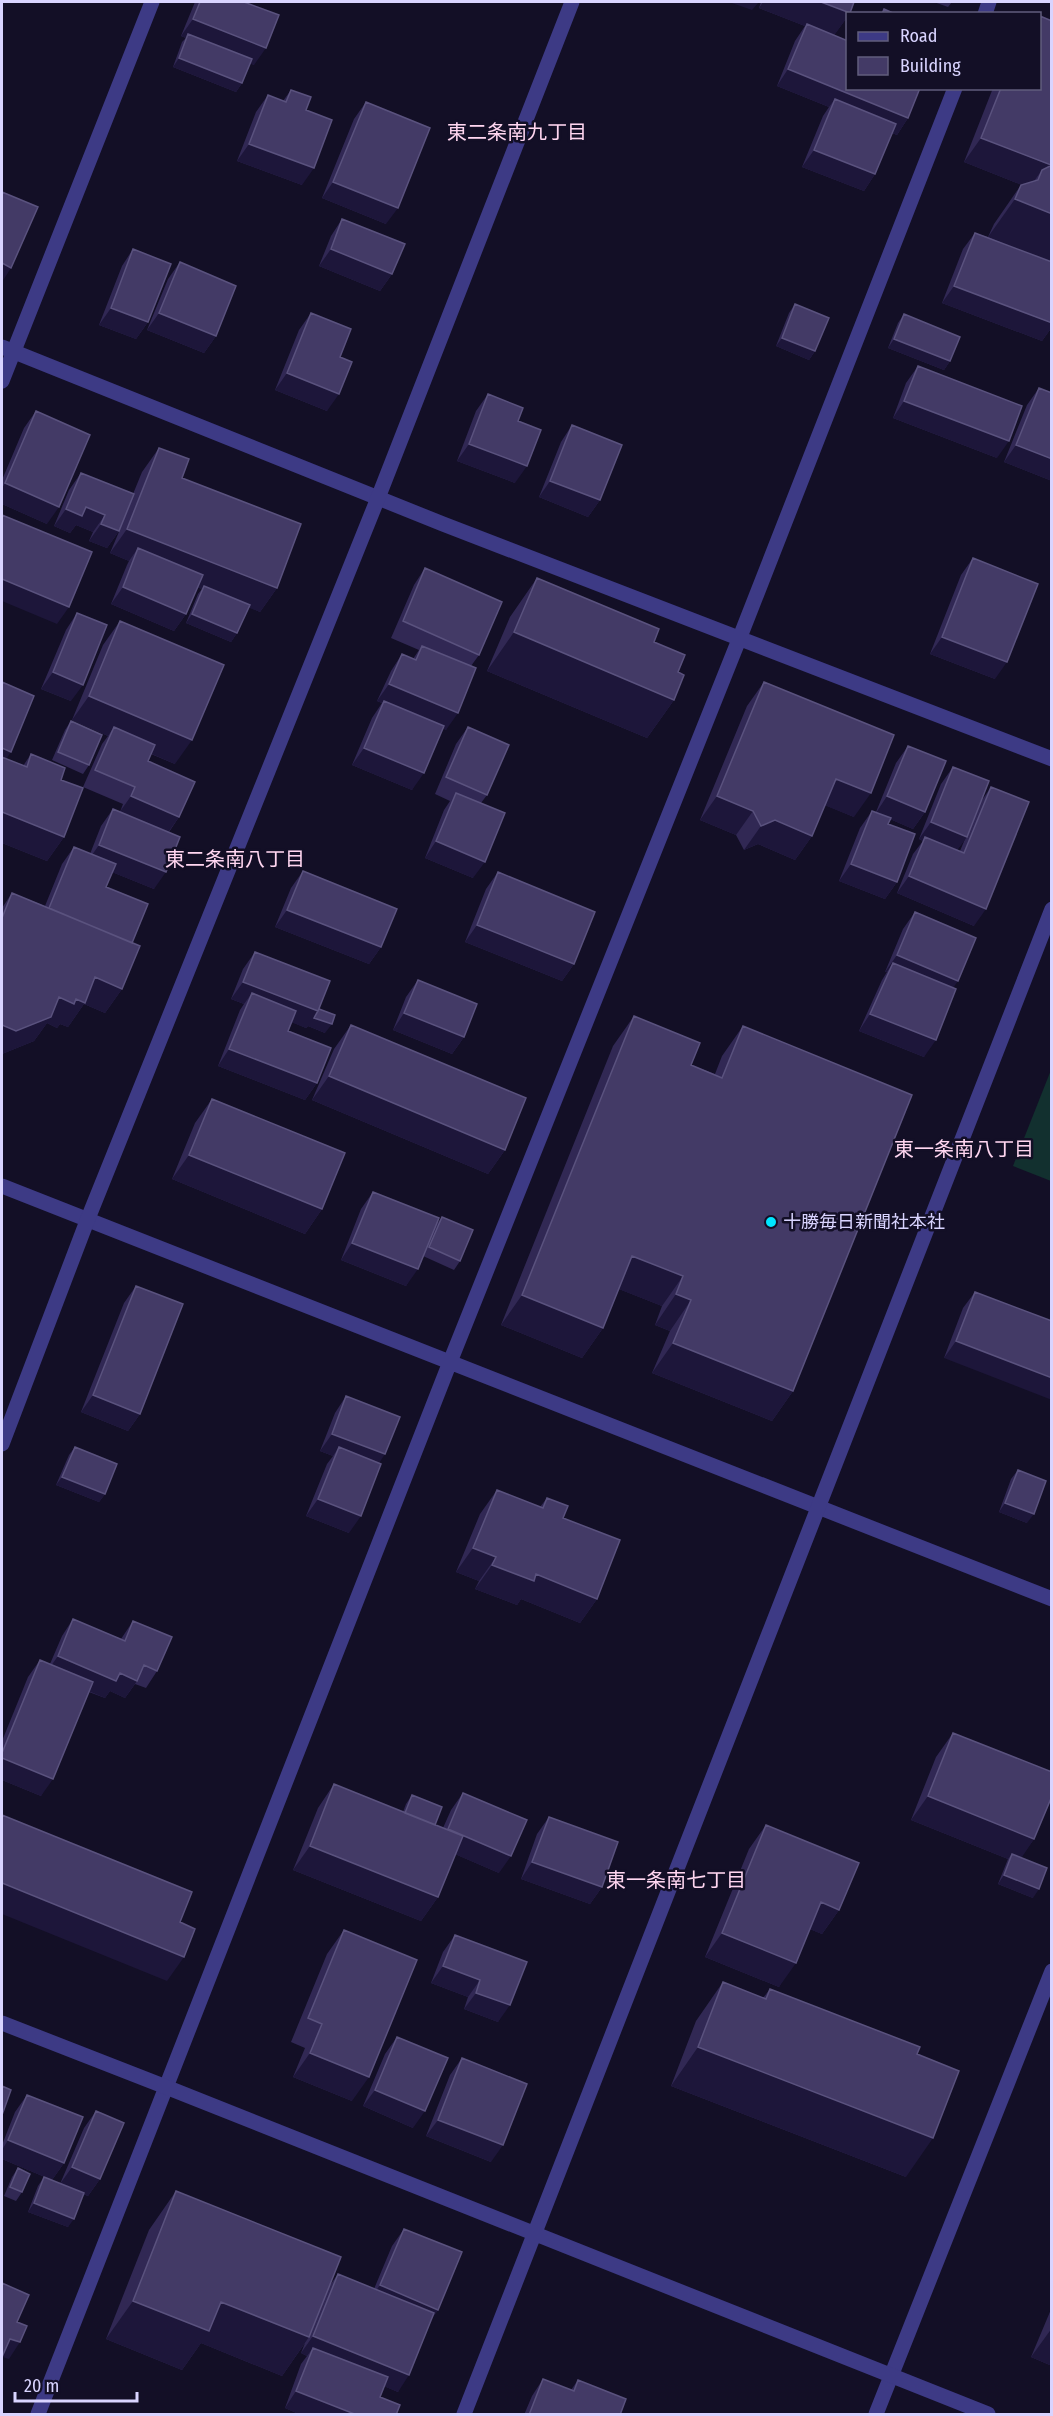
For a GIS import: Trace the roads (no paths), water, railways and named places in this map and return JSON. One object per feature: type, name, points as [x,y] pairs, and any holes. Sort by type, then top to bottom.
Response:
[{"type":"street","points":[[2,381],[7,350],[152,2]]},
{"type":"street","points":[[2,1444],[87,1221],[378,498],[572,2]]},
{"type":"street","points":[[38,2415],[450,1362],[740,637],[954,90]]},
{"type":"street","points":[[7,350],[378,498],[1052,759]]},
{"type":"street","points":[[464,2415],[1052,909]]},
{"type":"street","points":[[2,1186],[1052,1599]]},
{"type":"street","points":[[876,2415],[1052,1971]]},
{"type":"street","points":[[2,2024],[166,2087],[988,2415]]},
{"type":"place","name":"十勝毎日新聞社本社","points":[[771,1222]]},
{"type":"district","name":"東二条南九丁目","points":[[517,132]]},
{"type":"district","name":"東二条南八丁目","points":[[235,859]]},
{"type":"district","name":"東一条南八丁目","points":[[964,1149]]},
{"type":"district","name":"東一条南七丁目","points":[[676,1880]]}]
